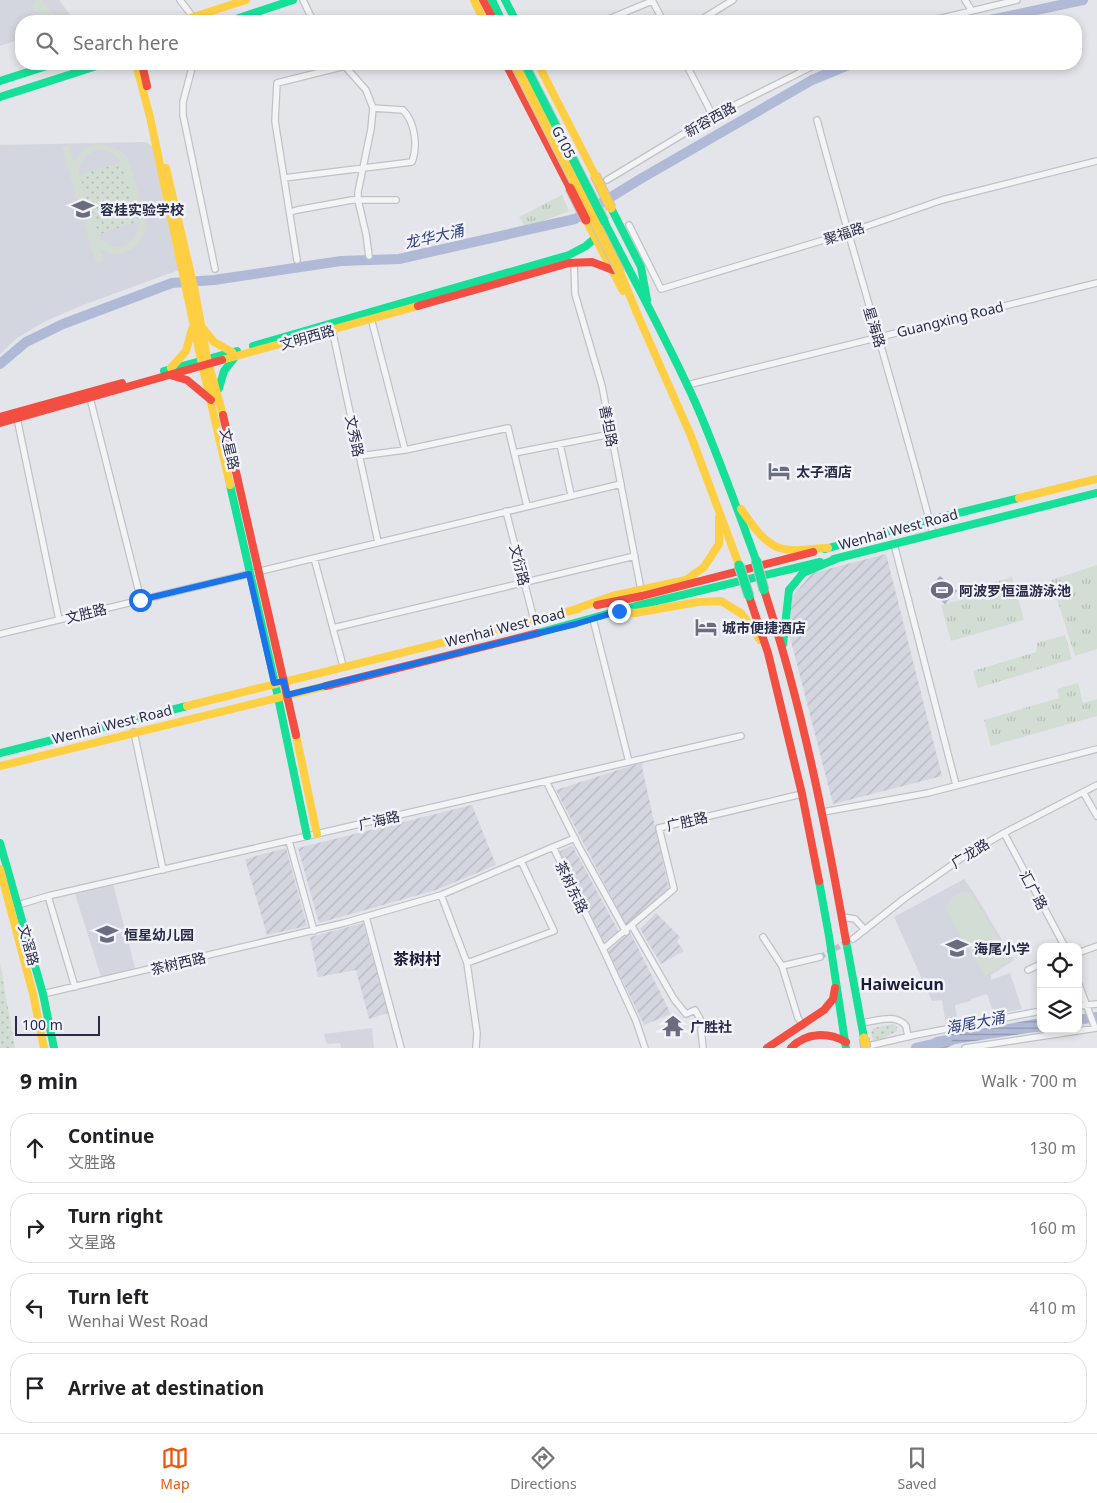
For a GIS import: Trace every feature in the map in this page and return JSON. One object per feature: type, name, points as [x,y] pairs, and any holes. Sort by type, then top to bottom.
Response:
[{"type":"main road","points":[[199,15],[246,0]]},
{"type":"main road","points":[[248,15],[293,0]]},
{"type":"main road","points":[[474,0],[481,15]]},
{"type":"main road","points":[[483,0],[491,15]]},
{"type":"main road","points":[[492,0],[499,15]]},
{"type":"main road","points":[[505,0],[513,15]]},
{"type":"main road","points":[[0,81],[34,70]]},
{"type":"main road","points":[[0,97],[84,70]]},
{"type":"main road","points":[[138,70],[189,282]]},
{"type":"main road","name":"文星路","points":[[143,70],[205,362],[279,682],[287,695],[317,834]]},
{"type":"main road","points":[[509,70],[595,238],[616,271]]},
{"type":"main road","name":"G105","points":[[518,70],[616,271],[673,394],[718,504],[740,565],[768,652],[802,794],[814,850],[846,1045]]},
{"type":"main road","name":"G105","points":[[527,70],[647,302]]},
{"type":"main road","points":[[541,70],[641,267],[647,302],[687,385],[735,500],[756,560],[783,647],[823,812],[865,1043]]},
{"type":"main road","name":"文明西路","points":[[0,423],[90,398],[205,362],[569,255],[586,246],[595,238]]},
{"type":"main road","name":"文明西路","points":[[234,354],[332,329],[523,275],[574,263],[599,262],[616,271]]},
{"type":"main road","points":[[197,324],[214,342],[234,354],[220,378],[215,399],[186,380],[169,373],[190,344],[197,324]]},
{"type":"main road","name":"文明西路","points":[[0,417],[169,373]]},
{"type":"main road","name":"Wenhai West Road","points":[[0,753],[343,666],[573,610],[642,596],[930,520],[1097,479]]},
{"type":"main road","name":"Wenhai West Road","points":[[0,766],[1097,493]]},
{"type":"main road","points":[[735,500],[758,531],[774,546],[795,549],[828,548]]},
{"type":"main road","points":[[573,610],[612,596],[686,580],[704,567],[719,544],[718,504]]},
{"type":"main road","points":[[783,647],[790,590],[803,573],[838,558]]},
{"type":"main road","points":[[619,611],[635,613],[698,602],[721,601],[742,614],[768,652]]},
{"type":"main road","name":"文星路","points":[[279,682],[276,697],[307,836]]},
{"type":"main road","points":[[0,747],[16,749]]},
{"type":"main road","points":[[0,774],[10,764]]},
{"type":"main road","name":"文滘路","points":[[0,843],[43,994],[54,1048]]},
{"type":"main road","name":"文滘路","points":[[0,870],[4,894],[33,994],[44,1048]]},
{"type":"main road","points":[[767,1048],[824,1010],[833,1000],[836,983]]},
{"type":"main road","points":[[786,1048],[790,1040],[803,1025]]},
{"type":"main road","points":[[790,1048],[794,1043],[808,1036],[836,1036],[846,1045]]},
{"type":"street","points":[[180,0],[191,15]]},
{"type":"street","points":[[303,0],[310,15]]},
{"type":"street","points":[[709,15],[734,0]]},
{"type":"street","points":[[965,0],[972,11]]},
{"type":"street","points":[[955,15],[1017,0]]},
{"type":"street","points":[[618,15],[652,1],[660,15]]},
{"type":"street","points":[[191,70],[183,102],[183,115],[215,269]]},
{"type":"street","points":[[297,260],[291,212],[275,121],[277,83],[325,70]]},
{"type":"street","points":[[350,70],[366,90],[373,108],[372,129],[362,168],[358,200],[369,256]]},
{"type":"street","points":[[689,70],[713,116]]},
{"type":"street","name":"新容西路","points":[[607,180],[713,116],[805,70]]},
{"type":"street","points":[[284,178],[407,164],[414,160],[414,133],[408,116],[403,110],[373,108]]},
{"type":"street","name":"星海路","points":[[816,120],[847,233],[879,337],[933,534]]},
{"type":"street","name":"聚福路","points":[[629,225],[661,289],[847,233],[942,200],[1097,161]]},
{"type":"street","points":[[291,212],[358,200],[396,200]]},
{"type":"street","name":"善坦路","points":[[574,263],[575,294],[602,386],[641,590]]},
{"type":"street","name":"Guangxing Road","points":[[687,385],[1097,283]]},
{"type":"street","points":[[371,318],[404,450]]},
{"type":"street","name":"文秀路","points":[[332,329],[378,542]]},
{"type":"street","points":[[90,398],[140,600]]},
{"type":"street","points":[[17,418],[59,620]]},
{"type":"street","points":[[359,456],[404,450],[508,428],[527,506]]},
{"type":"street","points":[[514,453],[611,434]]},
{"type":"street","points":[[560,444],[571,495]]},
{"type":"street","name":"文胜路","points":[[0,634],[621,484]]},
{"type":"street","name":"文衍路","points":[[506,511],[534,620]]},
{"type":"street","points":[[894,544],[956,785]]},
{"type":"street","points":[[333,628],[634,556]]},
{"type":"street","points":[[314,558],[343,666]]},
{"type":"street","points":[[592,619],[629,762]]},
{"type":"street","points":[[134,732],[163,870]]},
{"type":"street","name":"广海路","points":[[18,905],[48,896],[741,736]]},
{"type":"street","points":[[823,812],[928,793],[1097,749]]},
{"type":"street","points":[[546,781],[574,838],[626,932]]},
{"type":"street","name":"广龙路","points":[[853,939],[952,864],[1004,833],[1097,785]]},
{"type":"street","points":[[1083,792],[1097,816]]},
{"type":"street","name":"广胜路","points":[[603,949],[626,932],[674,889],[659,828],[802,794]]},
{"type":"street","name":"汇广路","points":[[1004,833],[1063,943]]},
{"type":"street","points":[[553,847],[574,838]]},
{"type":"street","points":[[289,841],[314,931]]},
{"type":"street","name":"茶树东路","points":[[344,923],[441,895],[553,847],[636,1021],[645,1048]]},
{"type":"street","points":[[467,963],[554,931],[521,861]]},
{"type":"street","points":[[441,895],[467,963],[476,1033],[476,1048]]},
{"type":"street","points":[[48,896],[75,987]]},
{"type":"street","points":[[366,917],[401,1048]]},
{"type":"street","points":[[842,918],[855,919],[865,930]]},
{"type":"street","name":"茶树西路","points":[[43,994],[344,923]]},
{"type":"street","points":[[632,926],[674,999],[686,1014],[695,1010],[704,1026],[701,1029],[703,1048]]},
{"type":"street","points":[[763,937],[782,966],[798,1018],[803,1025]]},
{"type":"street","points":[[1082,952],[1097,946]]},
{"type":"street","points":[[782,966],[820,957]]},
{"type":"street","points":[[1028,970],[1037,966]]},
{"type":"street","points":[[965,1048],[1095,1027],[1080,988]]},
{"type":"street","points":[[1082,1006],[1097,1004]]},
{"type":"street","points":[[861,1048],[1037,1012]]},
{"type":"street","points":[[862,1023],[897,1019],[906,1026],[908,1037]]},
{"type":"shaded area","points":[[0,0],[59,0],[70,15],[15,15],[15,41],[0,46]]},
{"type":"shaded area","name":"容桂实验学校","points":[[145,142],[154,147],[179,270],[83,305],[44,322],[17,338],[0,354],[0,145]]},
{"type":"shaded area","points":[[886,554],[942,776],[833,804],[785,618],[792,597],[812,573]]},
{"type":"shaded area","points":[[643,762],[642,767],[669,890],[626,925],[556,790]]},
{"type":"shaded area","points":[[472,805],[496,865],[436,890],[319,923],[298,848]]},
{"type":"shaded area","points":[[572,845],[619,932],[604,942],[559,852]]},
{"type":"shaded area","points":[[286,848],[307,926],[267,935],[245,859]]},
{"type":"shaded area","name":"海尾小学","points":[[964,879],[1014,960],[991,975],[991,980],[1010,973],[1022,1009],[994,1015],[987,994],[955,1005],[958,1023],[946,1025],[942,1000],[932,1001],[894,917]]},
{"type":"shaded area","name":"恒星幼儿园","points":[[113,884],[137,975],[103,983],[75,894]]},
{"type":"shaded area","points":[[656,913],[680,937],[677,942],[684,951],[661,964],[640,929]]},
{"type":"shaded area","points":[[363,923],[388,1013],[369,1019],[356,970],[318,977],[310,937]]},
{"type":"shaded area","points":[[630,932],[671,1014],[644,1025],[608,951]]},
{"type":"shaded area","points":[[372,1028],[374,1048],[341,1048],[340,1043],[327,1044],[324,1034]]},
{"type":"green space","points":[[37,0],[42,0],[54,15],[38,15],[31,5]]},
{"type":"green space","points":[[102,144],[119,150],[128,158],[147,223],[144,235],[131,250],[117,254],[100,249],[104,261],[96,264],[62,147],[69,146],[74,161],[86,148]],"holes":[[[98,149],[109,151],[121,162],[140,221],[134,237],[124,246],[110,245],[97,235],[78,170],[83,160],[91,152]]]},
{"type":"green space","points":[[121,162],[140,221],[97,235],[80,175]]},
{"type":"green space","points":[[562,195],[569,211],[526,228],[519,217]]},
{"type":"green space","points":[[1097,565],[1097,649],[1075,656],[1051,580]]},
{"type":"green space","points":[[1012,577],[1024,620],[951,641],[941,605],[960,600],[963,591]]},
{"type":"green space","points":[[1065,635],[1072,659],[978,688],[973,671],[1036,652],[1037,643]]},
{"type":"green space","points":[[1078,683],[1083,703],[1097,699],[1097,716],[991,746],[984,720],[1059,698],[1057,689]]},
{"type":"green space","points":[[962,892],[971,893],[1011,960],[985,976],[946,911],[951,899]]},
{"type":"green space","points":[[0,963],[15,1048],[0,1048]]},
{"type":"green space","points":[[893,1024],[897,1026],[897,1031],[874,1043],[871,1033],[873,1028]]},
{"type":"water","name":"阿波罗恒温游泳池","points":[[940,576],[957,591],[945,604],[928,589]]},
{"type":"water","points":[[1037,1019],[1037,1032],[955,1044],[946,1048],[934,1048],[932,1039]]},
{"type":"waterway","name":"龙华大涌","points":[[1014,15],[1083,0]]},
{"type":"waterway","name":"龙华大涌","points":[[0,364],[26,342],[63,324],[172,283],[214,280],[341,261],[399,259],[575,219],[812,80],[836,70]]},
{"type":"waterway","name":"海尾大涌","points":[[1082,1019],[1097,1017]]},
{"type":"waterway","name":"海尾大涌","points":[[916,1048],[947,1041]]},
{"type":"tunnel","points":[[820,957],[847,942]]},
{"type":"traffic: fast","points":[[248,15],[293,0]]},
{"type":"traffic: fast","points":[[492,0],[499,15]]},
{"type":"traffic: fast","points":[[505,0],[513,15]]},
{"type":"traffic: fast","points":[[0,81],[34,70]]},
{"type":"traffic: fast","points":[[0,97],[84,70]]},
{"type":"traffic: fast","points":[[527,70],[604,221]]},
{"type":"traffic: fast","points":[[611,208],[641,267],[647,300]]},
{"type":"traffic: fast","points":[[604,221],[663,335],[696,404],[720,462],[756,560]]},
{"type":"traffic: fast","points":[[253,346],[569,255],[586,246],[595,238]]},
{"type":"traffic: fast","points":[[164,371],[237,351]]},
{"type":"traffic: fast","points":[[219,388],[224,371],[235,357]]},
{"type":"traffic: fast","points":[[230,485],[275,683],[307,836]]},
{"type":"traffic: fast","points":[[834,559],[1097,493]]},
{"type":"traffic: fast","points":[[825,549],[1019,498]]},
{"type":"traffic: fast","points":[[783,644],[789,590],[803,573],[838,558]]},
{"type":"traffic: fast","points":[[756,560],[764,590]]},
{"type":"traffic: fast","points":[[538,633],[636,606],[820,562]]},
{"type":"traffic: fast","points":[[739,565],[749,596]]},
{"type":"traffic: fast","points":[[0,753],[187,706]]},
{"type":"traffic: fast","points":[[0,843],[43,994],[54,1048]]},
{"type":"traffic: fast","points":[[819,881],[846,1048]]},
{"type":"traffic: fast","points":[[846,941],[864,1038]]},
{"type":"traffic: slow","points":[[200,15],[246,0]]},
{"type":"traffic: slow","points":[[474,0],[481,15]]},
{"type":"traffic: slow","points":[[138,70],[150,117],[201,360],[230,485]]},
{"type":"traffic: slow","points":[[518,70],[620,272]]},
{"type":"traffic: slow","points":[[541,70],[595,175]]},
{"type":"traffic: slow","points":[[166,168],[195,292],[207,358],[223,415]]},
{"type":"traffic: slow","points":[[595,175],[611,208]]},
{"type":"traffic: slow","points":[[586,220],[623,291]]},
{"type":"traffic: slow","points":[[620,272],[691,436],[739,565]]},
{"type":"traffic: slow","points":[[222,360],[418,306]]},
{"type":"traffic: slow","points":[[202,327],[214,342],[232,352]]},
{"type":"traffic: slow","points":[[171,368],[186,351],[192,329]]},
{"type":"traffic: slow","points":[[1019,498],[1097,479]]},
{"type":"traffic: slow","points":[[741,509],[763,538],[779,548],[793,550],[828,548]]},
{"type":"traffic: slow","points":[[573,610],[612,596],[686,580],[704,567],[719,544],[719,517]]},
{"type":"traffic: slow","points":[[619,611],[635,613],[698,602],[721,601],[742,614],[760,640]]},
{"type":"traffic: slow","points":[[187,706],[578,609]]},
{"type":"traffic: slow","points":[[0,766],[326,686]]},
{"type":"traffic: slow","points":[[296,735],[317,834]]},
{"type":"traffic: slow","points":[[0,869],[33,994],[44,1048]]},
{"type":"traffic: slow","points":[[864,1038],[866,1048]]},
{"type":"traffic: jam","points":[[483,0],[491,15]]},
{"type":"traffic: jam","points":[[143,70],[147,86]]},
{"type":"traffic: jam","points":[[509,70],[570,188]]},
{"type":"traffic: jam","points":[[570,188],[586,220]]},
{"type":"traffic: jam","points":[[418,306],[569,263],[592,262],[613,270]]},
{"type":"traffic: jam","points":[[0,423],[222,360]]},
{"type":"traffic: jam","points":[[170,375],[187,380],[211,400]]},
{"type":"traffic: jam","points":[[0,417],[122,383]]},
{"type":"traffic: jam","points":[[223,415],[296,735]]},
{"type":"traffic: jam","points":[[597,605],[642,596],[813,552]]},
{"type":"traffic: jam","points":[[764,590],[778,633],[801,720],[830,852],[846,941]]},
{"type":"traffic: jam","points":[[749,596],[768,653],[802,794],[819,881]]},
{"type":"traffic: jam","points":[[326,686],[538,633]]},
{"type":"traffic: jam","points":[[767,1048],[824,1010],[833,999],[835,988]]},
{"type":"traffic: jam","points":[[791,1048],[803,1039],[817,1035],[832,1036],[846,1042]]},
{"type":"place","name":"容桂实验学校","points":[[83,209]]},
{"type":"place","name":"太子酒店","points":[[779,471]]},
{"type":"place","name":"阿波罗恒温游泳池","points":[[942,590]]},
{"type":"place","name":"城市便捷酒店","points":[[706,627]]},
{"type":"place","name":"恒星幼儿园","points":[[107,934]]},
{"type":"place","name":"海尾小学","points":[[957,948]]},
{"type":"place","name":"广胜社","points":[[673,1026]]},
{"type":"district","name":"茶树村","points":[[417,959]]},
{"type":"district","name":"Haiweicun","points":[[902,984]]},
{"type":"route","points":[[140,600],[249,574],[274,683],[284,681],[287,695],[576,624],[619,611]]}]
